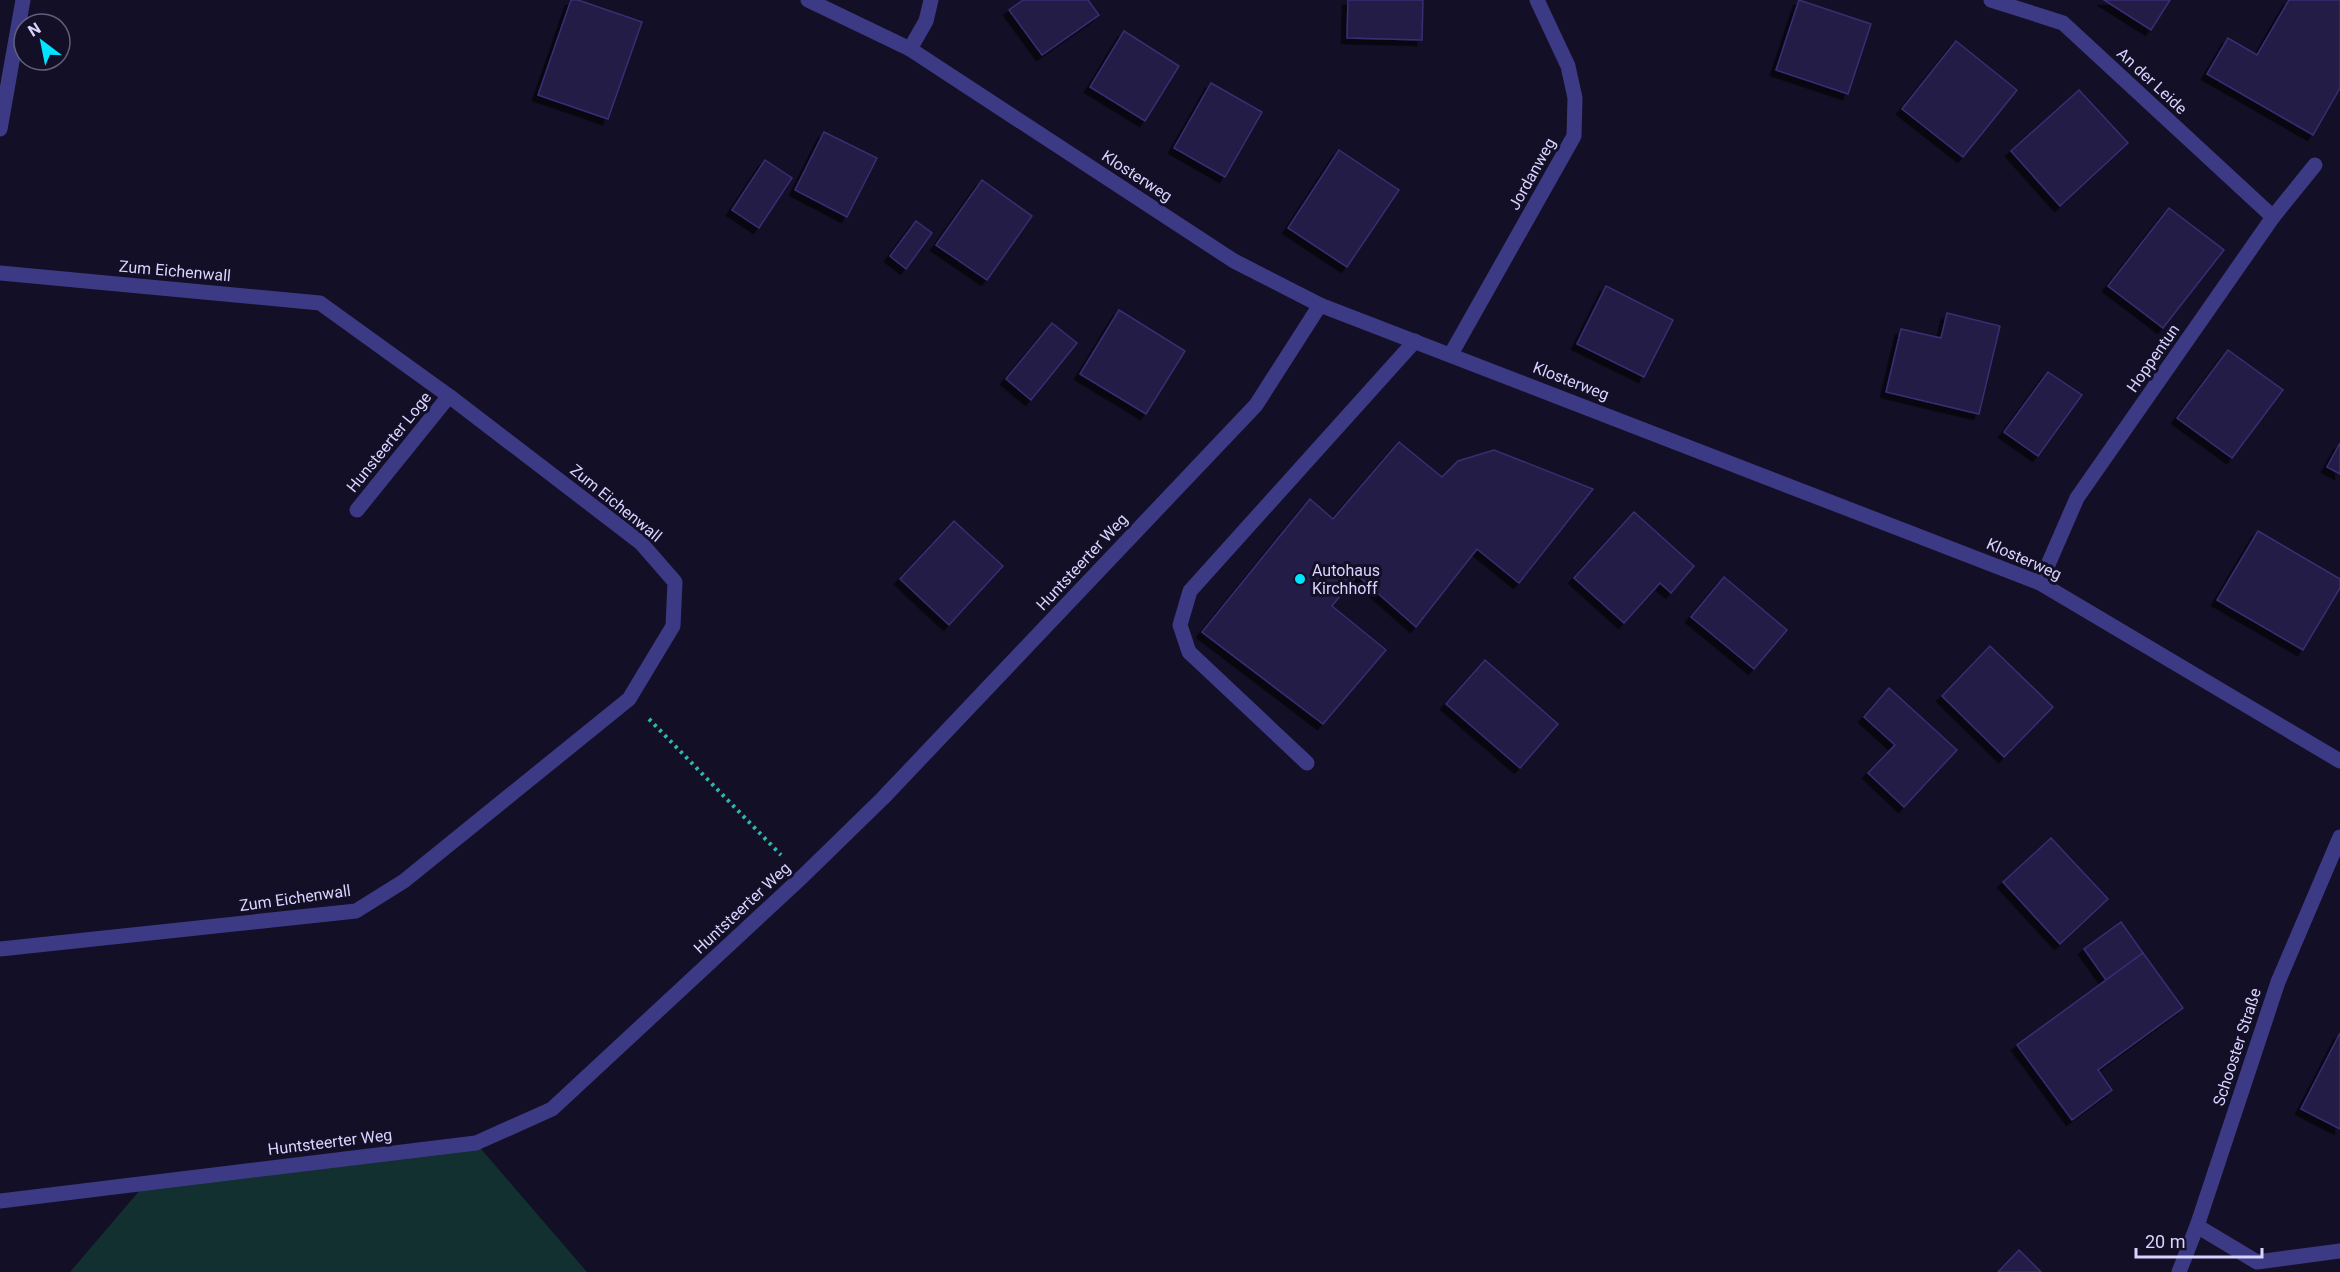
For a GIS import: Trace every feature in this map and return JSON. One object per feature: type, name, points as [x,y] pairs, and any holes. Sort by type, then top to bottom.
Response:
[{"type":"street","points":[[0,129],[23,0]]},
{"type":"street","name":"Klosterweg","points":[[808,0],[910,49],[1234,261],[1320,305],[2040,583],[2340,761]]},
{"type":"street","points":[[910,49],[926,21],[931,0]]},
{"type":"street","name":"Jordanweg","points":[[1451,354],[1574,136],[1575,98],[1568,66],[1538,0]]},
{"type":"street","name":"An der Leide","points":[[1991,0],[2063,23],[2273,217]]},
{"type":"street","name":"Hoppentun","points":[[2040,583],[2077,498],[2273,217],[2315,165]]},
{"type":"street","name":"Zum Eichenwall","points":[[0,273],[320,303],[449,396],[641,543],[675,582],[673,626],[629,699],[404,881],[356,911],[0,949]]},
{"type":"street","name":"Huntsteerter Weg","points":[[0,1201],[476,1143],[552,1108],[802,877],[883,798],[1256,405],[1320,305]]},
{"type":"street","points":[[1307,763],[1189,652],[1180,625],[1190,591],[1415,341]]},
{"type":"street","name":"Hunsteerter Loge","points":[[357,510],[449,396]]},
{"type":"street","name":"Schooster Straße","points":[[2179,1272],[2197,1226],[2278,982],[2340,837]]},
{"type":"street","points":[[2197,1226],[2257,1262],[2340,1251]]},
{"type":"path","points":[[629,699],[802,877]]},
{"type":"green space","points":[[476,1143],[587,1272],[70,1272],[146,1183]]},
{"type":"building","points":[[571,0],[578,0],[642,22],[608,119],[538,95]]},
{"type":"building","points":[[1023,0],[1088,0],[1099,15],[1042,55],[1009,10]]},
{"type":"building","points":[[1348,0],[1423,0],[1422,40],[1347,38]]},
{"type":"building","points":[[1799,0],[1871,24],[1848,94],[1776,70]]},
{"type":"building","points":[[2104,0],[2170,0],[2151,30]]},
{"type":"building","points":[[2289,0],[2340,0],[2340,88],[2313,135],[2207,74],[2228,38],[2257,55]]},
{"type":"building","points":[[1124,31],[1179,66],[1145,121],[1090,87]]},
{"type":"building","points":[[1956,41],[2017,90],[1963,157],[1902,109]]},
{"type":"building","points":[[1211,83],[1262,112],[1225,177],[1174,148]]},
{"type":"building","points":[[2079,90],[2128,143],[2060,206],[2011,151]]},
{"type":"building","points":[[824,132],[877,158],[847,217],[795,190]]},
{"type":"building","points":[[1339,150],[1399,190],[1347,267],[1288,228]]},
{"type":"building","points":[[765,160],[792,178],[759,228],[732,210]]},
{"type":"building","points":[[982,180],[1032,216],[987,280],[936,245]]},
{"type":"building","points":[[2169,208],[2224,250],[2163,328],[2108,286]]},
{"type":"building","points":[[916,221],[932,233],[906,269],[890,256]]},
{"type":"building","points":[[1606,286],[1673,320],[1644,377],[1577,344]]},
{"type":"building","points":[[1119,310],[1185,351],[1146,414],[1080,374]]},
{"type":"building","points":[[1947,313],[2000,326],[1979,414],[1886,392],[1901,329],[1941,338]]},
{"type":"building","points":[[1052,323],[1077,343],[1031,400],[1006,379]]},
{"type":"building","points":[[2228,350],[2283,390],[2232,458],[2177,418]]},
{"type":"building","points":[[2048,372],[2082,395],[2038,456],[2004,432]]},
{"type":"building","name":"Autohaus Kirchhoff","points":[[1399,442],[1442,477],[1458,461],[1494,450],[1593,489],[1519,583],[1477,549],[1416,627],[1357,575],[1332,606],[1386,650],[1323,724],[1202,632],[1310,499],[1333,519]]},
{"type":"building","points":[[2340,443],[2340,474],[2327,467]]},
{"type":"building","points":[[1634,512],[1694,566],[1671,593],[1660,583],[1624,623],[1574,578]]},
{"type":"building","points":[[954,521],[1003,566],[949,625],[900,579]]},
{"type":"building","points":[[2258,531],[2340,579],[2340,588],[2303,650],[2217,600]]},
{"type":"building","points":[[1724,577],[1787,630],[1754,669],[1691,617]]},
{"type":"building","points":[[1990,646],[2053,707],[2004,757],[1942,696]]},
{"type":"building","points":[[1485,660],[1558,724],[1520,768],[1446,704]]},
{"type":"building","points":[[1889,688],[1957,750],[1904,807],[1868,773],[1895,745],[1864,717]]},
{"type":"building","points":[[2051,838],[2108,899],[2060,944],[2003,882]]},
{"type":"building","points":[[2121,922],[2143,953],[2106,980],[2084,949]]},
{"type":"building","points":[[2143,953],[2183,1008],[2098,1070],[2112,1090],[2072,1120],[2017,1045]]},
{"type":"building","points":[[2340,1033],[2340,1129],[2301,1109]]},
{"type":"building","points":[[2019,1250],[2041,1272],[1998,1272]]},
{"type":"place","name":"Autohaus Kirchhoff","points":[[1300,579]]}]
